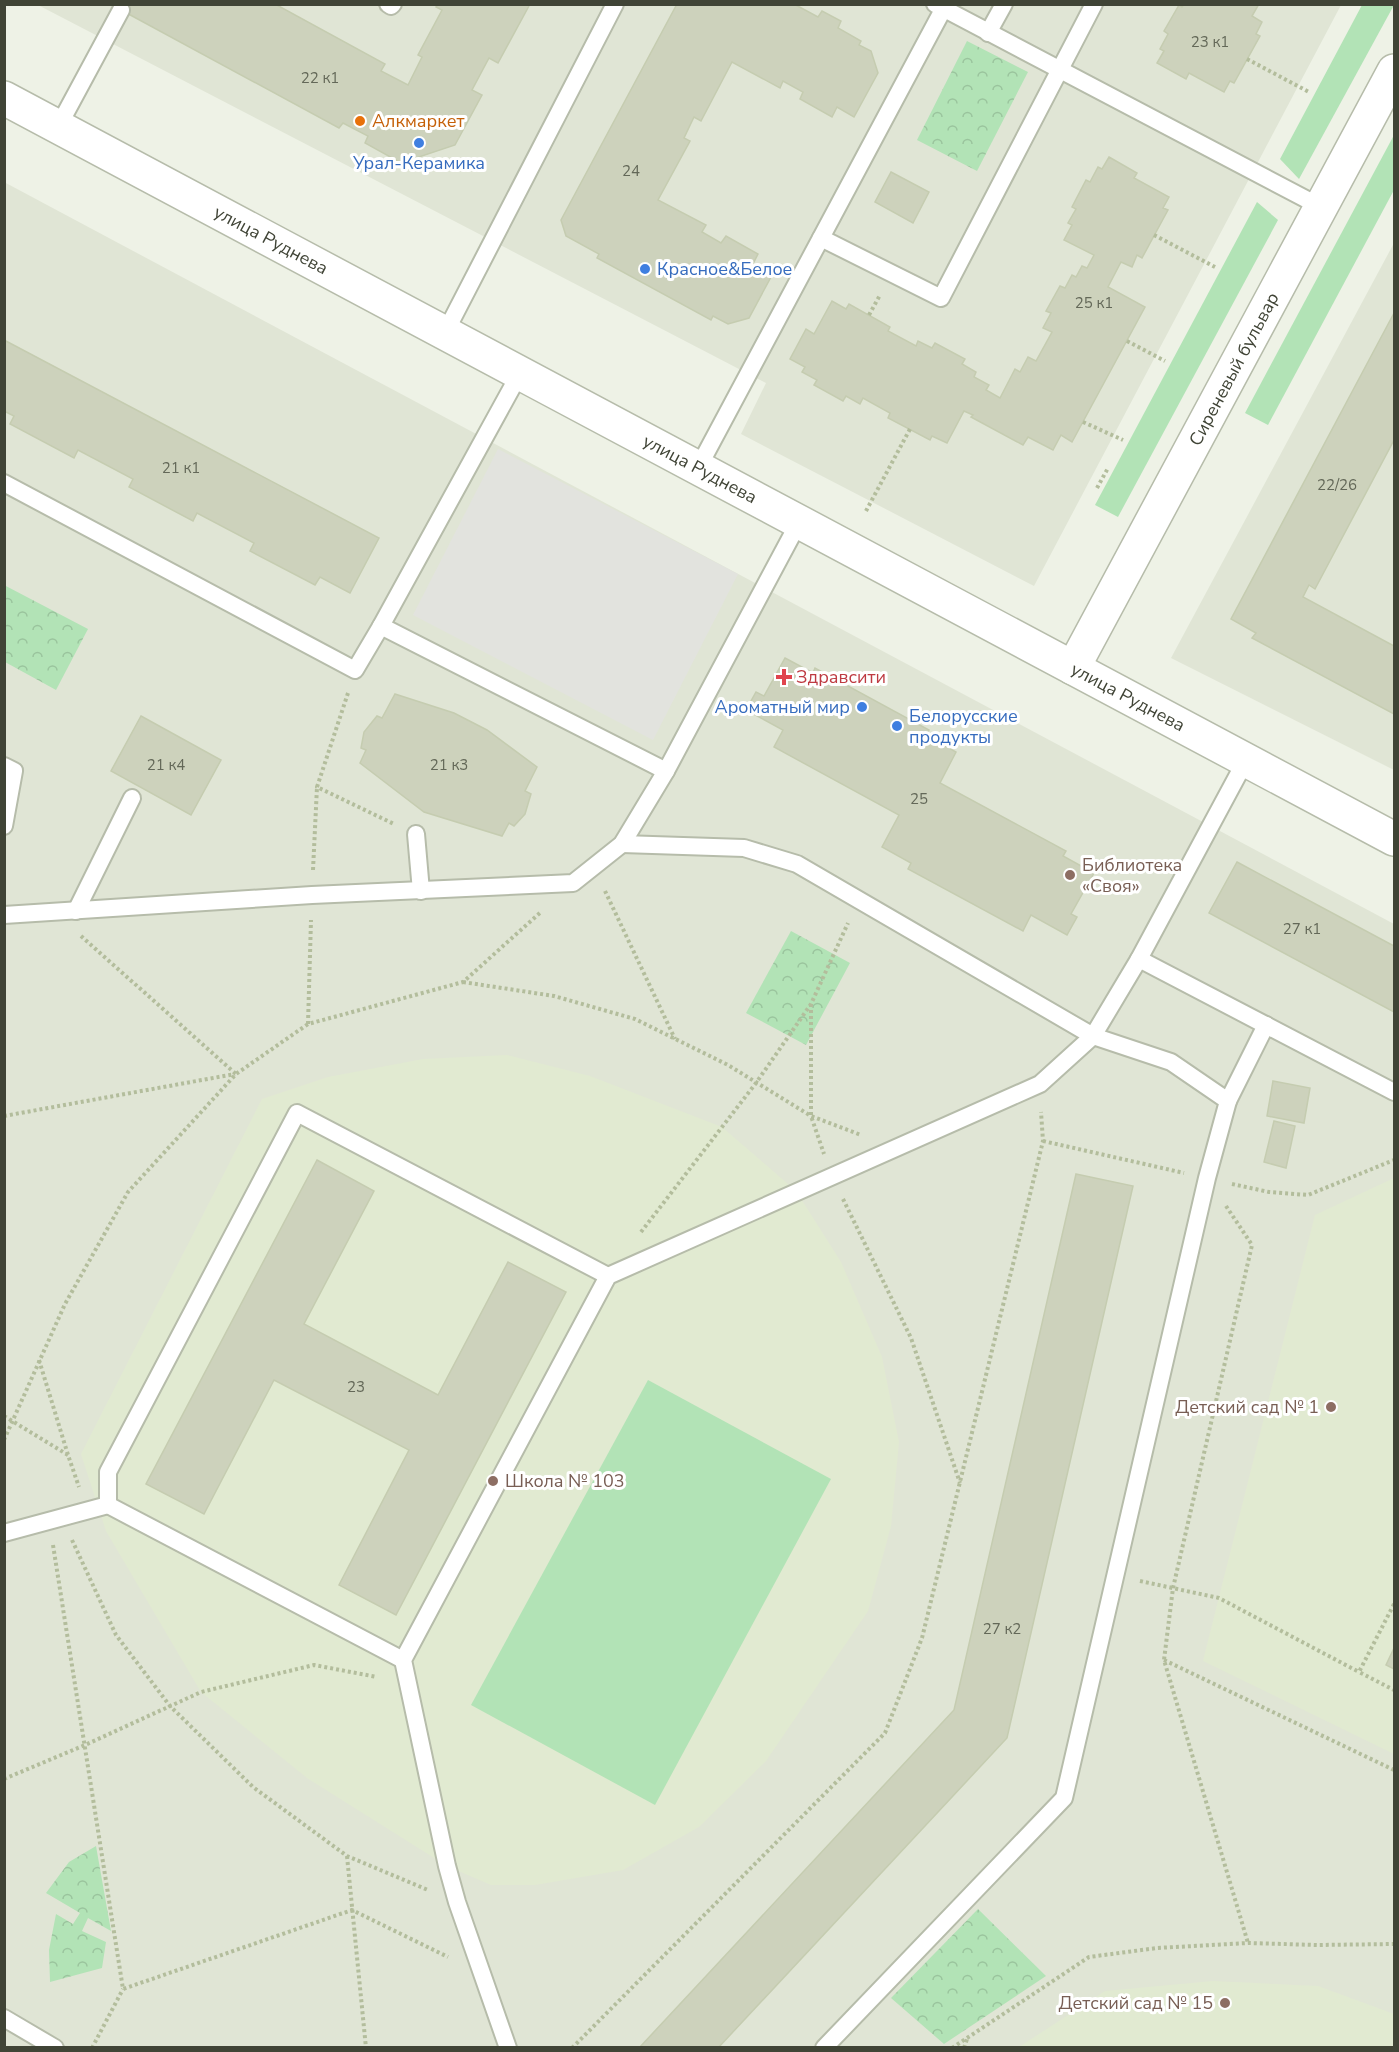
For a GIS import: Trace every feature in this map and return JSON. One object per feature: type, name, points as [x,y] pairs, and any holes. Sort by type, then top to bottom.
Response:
[{"type":"street","name":"Сиреневый бульвар","points":[[1073,668],[1395,71]]},
{"type":"street","name":"улица Руднева","points":[[4,98],[1395,839]]},
{"type":"lane","points":[[388,4],[392,6],[393,4]]},
{"type":"lane","points":[[445,333],[615,4]]},
{"type":"lane","points":[[988,33],[1004,4]]},
{"type":"lane","points":[[821,238],[940,298],[1094,4]]},
{"type":"lane","points":[[698,468],[942,6],[988,33],[1321,207]]},
{"type":"lane","points":[[58,127],[121,10]]},
{"type":"lane","points":[[4,483],[355,670],[520,373]]},
{"type":"lane","points":[[4,915],[312,895],[573,883],[622,844],[666,771],[800,522]]},
{"type":"lane","points":[[381,626],[666,771]]},
{"type":"lane","points":[[508,2048],[457,1902],[447,1866],[403,1660],[608,1276],[1040,1084],[1093,1036],[1138,959],[1246,760]]},
{"type":"lane","points":[[4,766],[14,771],[4,826]]},
{"type":"lane","points":[[76,910],[132,798]]},
{"type":"lane","points":[[416,834],[421,891]]},
{"type":"lane","points":[[622,844],[744,848],[797,864],[1093,1036],[1171,1062],[1228,1101]]},
{"type":"lane","points":[[1138,959],[1395,1092]]},
{"type":"lane","points":[[824,2048],[1065,1798],[1207,1178],[1228,1101],[1266,1025]]},
{"type":"lane","points":[[108,1505],[108,1472],[297,1113],[608,1276]]},
{"type":"lane","points":[[4,1533],[108,1505],[403,1660]]},
{"type":"lane","points":[[4,2018],[55,2048]]},
{"type":"path","points":[[1247,59],[1308,92]]},
{"type":"path","points":[[1154,235],[1215,267]]},
{"type":"path","points":[[1127,341],[1165,361]]},
{"type":"path","points":[[1083,422],[1123,440]]},
{"type":"path","points":[[866,512],[910,429]]},
{"type":"path","points":[[1097,488],[1108,468]]},
{"type":"path","points":[[355,670],[317,787],[416,834]]},
{"type":"path","points":[[594,868],[675,1040]]},
{"type":"path","points":[[463,982],[573,883]]},
{"type":"path","points":[[636,1238],[756,1083],[811,1004],[858,901]]},
{"type":"path","points":[[54,912],[236,1074]]},
{"type":"path","points":[[4,1440],[65,1304],[128,1191],[236,1074],[308,1024],[463,982],[554,996],[635,1018],[728,1065],[811,1116],[896,1148]]},
{"type":"path","points":[[811,1004],[811,1116],[832,1177],[911,1338],[960,1483]]},
{"type":"path","points":[[4,1116],[236,1074]]},
{"type":"path","points":[[572,2048],[885,1733],[922,1638],[1043,1141],[1040,1084]]},
{"type":"path","points":[[1043,1141],[1269,1192],[1308,1196],[1395,1160]]},
{"type":"path","points":[[1207,1178],[1252,1245],[1173,1588],[1164,1660],[1248,1943]]},
{"type":"path","points":[[39,1360],[68,1455],[88,1510]]},
{"type":"path","points":[[4,1416],[68,1455]]},
{"type":"path","points":[[56,1519],[116,1635],[170,1706],[253,1787],[347,1856],[457,1902]]},
{"type":"path","points":[[56,1519],[85,1746],[123,1989],[92,2048]]},
{"type":"path","points":[[1116,1576],[1219,1598],[1395,1690]]},
{"type":"path","points":[[1359,1672],[1395,1604]]},
{"type":"path","points":[[4,1779],[85,1746],[201,1692],[314,1665],[386,1679],[403,1660]]},
{"type":"path","points":[[1164,1660],[1395,1770]]},
{"type":"path","points":[[347,1856],[366,2048]]},
{"type":"path","points":[[123,1989],[352,1910],[483,1974]]},
{"type":"path","points":[[952,2048],[1089,1958],[1157,1948],[1248,1943],[1395,1944]]},
{"type":"path","points":[[964,2048],[968,2039]]},
{"type":"shaded area","points":[[38,5],[1341,5],[1034,586],[741,434],[766,383]]},
{"type":"shaded area","points":[[4,182],[1394,924],[1394,2047],[5,2047]]},
{"type":"shaded area","points":[[1394,243],[1394,770],[1171,658]]},
{"type":"shaded area","points":[[498,449],[738,574],[653,740],[413,615]]},
{"type":"shaded area","name":"Школа № 103","points":[[507,1055],[590,1076],[722,1127],[796,1191],[841,1262],[882,1357],[899,1442],[891,1526],[868,1611],[766,1761],[699,1827],[623,1870],[535,1885],[491,1885],[447,1866],[307,1778],[201,1692],[106,1531],[81,1454],[262,1099],[328,1077],[423,1059]]},
{"type":"shaded area","name":"Детский сад № 1","points":[[1394,1178],[1394,1754],[1203,1661],[1315,1215]]},
{"type":"shaded area","name":"Детский сад № 15","points":[[1213,1981],[1318,1986],[1394,2014],[1394,2047],[1019,2047],[1105,1991]]},
{"type":"green space","points":[[1362,5],[1394,5],[1299,179],[1280,159]]},
{"type":"green space","points":[[967,41],[1028,72],[977,171],[917,140]]},
{"type":"green space","points":[[1394,135],[1394,190],[1268,425],[1245,413]]},
{"type":"green space","points":[[1257,202],[1278,220],[1118,517],[1095,505]]},
{"type":"green space","points":[[4,585],[88,629],[56,690],[5,662]]},
{"type":"green space","points":[[791,931],[850,963],[806,1045],[746,1013]]},
{"type":"green space","points":[[648,1380],[831,1479],[655,1805],[471,1705]]},
{"type":"green space","points":[[96,1846],[111,1931],[88,1918],[82,1931],[106,1942],[102,1968],[50,1982],[49,1950],[56,1914],[73,1924],[80,1913],[46,1893],[69,1862]]},
{"type":"green space","points":[[978,1909],[1046,1976],[944,2044],[891,1998]]},
{"type":"building","points":[[110,4],[275,4],[385,64],[381,71],[408,85],[422,57],[418,55],[442,10],[436,7],[438,4],[530,4],[498,63],[489,58],[472,90],[482,95],[455,145],[401,163],[365,143],[368,136],[343,123],[339,128]]},
{"type":"building","points":[[677,4],[794,4],[818,17],[822,11],[841,21],[838,28],[861,41],[859,45],[871,51],[878,73],[854,117],[837,107],[832,117],[800,99],[803,92],[783,81],[780,88],[732,62],[701,121],[694,117],[684,138],[690,141],[658,200],[706,225],[702,232],[721,243],[726,236],[758,254],[752,266],[771,277],[749,318],[728,324],[713,316],[711,320],[597,258],[599,254],[566,236],[561,220]]},
{"type":"building","points":[[1184,4],[1259,4],[1252,16],[1262,22],[1256,34],[1260,36],[1234,83],[1230,81],[1224,92],[1189,73],[1186,79],[1157,63],[1164,51],[1160,49],[1168,34],[1164,31],[1179,5],[1182,7]]},
{"type":"building","points":[[1109,157],[1137,173],[1134,178],[1169,197],[1163,208],[1168,210],[1142,258],[1137,255],[1132,267],[1121,262],[1108,287],[1145,307],[1072,442],[1061,435],[1053,450],[1028,437],[1023,445],[964,411],[947,443],[932,436],[930,440],[888,418],[890,413],[863,398],[860,404],[846,396],[843,401],[814,385],[817,380],[802,372],[805,367],[790,359],[806,329],[814,334],[832,301],[846,309],[849,304],[890,327],[888,331],[916,346],[918,341],[932,348],[935,343],[965,359],[962,364],[976,372],[974,377],[989,385],[986,390],[1000,398],[1015,369],[1020,372],[1028,357],[1036,361],[1052,332],[1043,328],[1051,313],[1046,311],[1060,286],[1065,288],[1072,275],[1076,277],[1082,266],[1087,268],[1094,255],[1064,240],[1072,225],[1068,223],[1076,209],[1072,207],[1086,180],[1090,182],[1098,167],[1102,169]]},
{"type":"building","points":[[891,172],[929,192],[913,223],[875,202]]},
{"type":"building","points":[[1394,313],[1394,440],[1315,589],[1309,585],[1303,597],[1394,646],[1394,714],[1252,638],[1256,633],[1231,619]]},
{"type":"building","points":[[4,340],[379,538],[350,593],[320,577],[315,585],[250,551],[254,543],[197,513],[193,521],[129,487],[133,479],[78,450],[74,458],[10,424],[14,416],[4,411]]},
{"type":"building","points":[[785,658],[813,673],[815,668],[929,730],[926,735],[956,752],[940,783],[1066,851],[1063,856],[1094,873],[1071,914],[1077,917],[1067,935],[1031,915],[1023,931],[908,869],[911,863],[882,847],[899,815],[774,747],[783,730],[746,710],[756,692],[764,696]]},
{"type":"building","points":[[395,694],[454,713],[487,730],[537,767],[525,791],[531,794],[525,814],[514,826],[509,823],[502,836],[424,812],[360,763],[366,750],[361,748],[364,732],[377,716],[382,718]]},
{"type":"building","points":[[141,716],[221,760],[191,815],[111,771]]},
{"type":"building","points":[[1237,862],[1394,946],[1394,1012],[1209,913]]},
{"type":"building","points":[[1273,1081],[1310,1088],[1304,1123],[1267,1116]]},
{"type":"building","points":[[1274,1121],[1295,1126],[1286,1168],[1264,1162]]},
{"type":"building","points":[[317,1160],[374,1191],[304,1324],[438,1395],[508,1262],[566,1292],[396,1615],[339,1585],[409,1450],[274,1380],[204,1514],[146,1484]]},
{"type":"building","points":[[1076,1174],[1133,1186],[1007,1738],[718,2048],[639,2048],[954,1710]]},
{"type":"building","points":[[1394,1648],[1394,1669],[1386,1665]]},
{"type":"place","name":"Алкмаркет","points":[[360,121]]},
{"type":"place","name":"Урал-Керамика","points":[[419,143]]},
{"type":"place","name":"Красное&Белое","points":[[645,269]]},
{"type":"place","name":"Здравсити","points":[[784,677]]},
{"type":"place","name":"Ароматный мир","points":[[862,707]]},
{"type":"place","name":"Белорусские продукты","points":[[897,726]]},
{"type":"place","name":"Библиотека «Своя»","points":[[1070,875]]},
{"type":"place","name":"Детский сад № 1","points":[[1331,1407]]},
{"type":"place","name":"Школа № 103","points":[[493,1481]]},
{"type":"place","name":"Детский сад № 15","points":[[1225,2003]]}]
